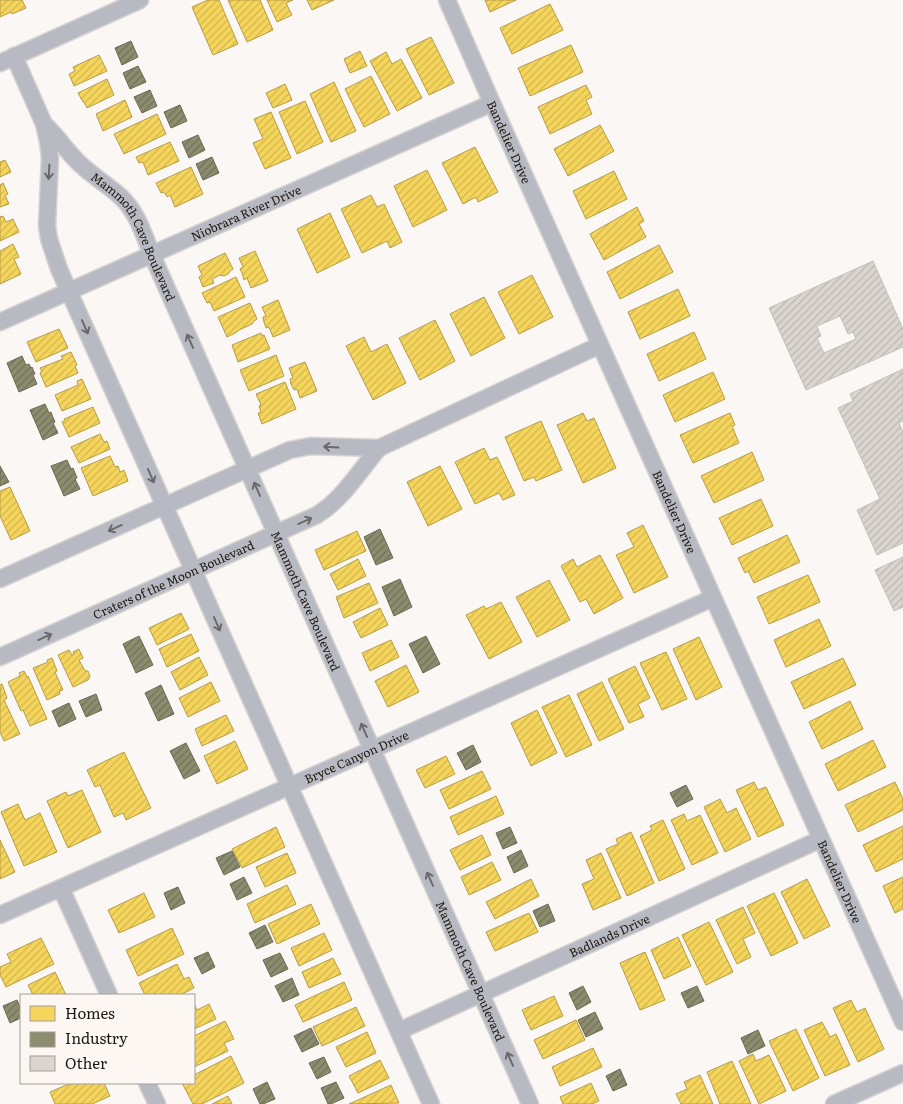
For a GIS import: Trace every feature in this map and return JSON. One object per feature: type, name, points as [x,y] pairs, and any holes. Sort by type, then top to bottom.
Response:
[{"type":"street","points":[[7,60],[140,0]]},
{"type":"street","name":"Bandelier Drive","points":[[447,0],[903,1022]]},
{"type":"street","name":"Mammoth Cave Boulevard","points":[[7,60],[44,124],[56,135],[77,161],[126,203],[140,225],[530,1104]]},
{"type":"street","name":"Niobrara River Drive","points":[[0,322],[492,102]]},
{"type":"street","name":"Mammoth Cave Boulevard","points":[[44,124],[50,157],[47,212],[52,251],[431,1104]]},
{"type":"street","name":"Craters of the Moon Boulevard","points":[[0,657],[317,515],[327,509],[340,496],[380,448],[600,345]]},
{"type":"street","name":"Craters of the Moon Boulevard","points":[[0,579],[290,450],[325,446],[380,448]]},
{"type":"street","name":"Bryce Canyon Drive","points":[[0,915],[713,598]]},
{"type":"street","name":"Badlands Drive","points":[[399,1031],[821,838]]},
{"type":"street","points":[[61,888],[108,994]]},
{"type":"street","points":[[834,1104],[903,1073]]},
{"type":"street","points":[[148,1084],[157,1104]]},
{"type":"building: Homes","points":[[0,0],[22,0],[26,8],[0,17]]},
{"type":"building: Homes","points":[[208,0],[219,0],[238,44],[213,55],[192,7]]},
{"type":"building: Homes","points":[[228,0],[260,0],[273,30],[247,42]]},
{"type":"building: Homes","points":[[267,0],[293,0],[286,3],[292,15],[277,22]]},
{"type":"building: Homes","points":[[307,0],[334,0],[312,10]]},
{"type":"building: Homes","points":[[485,0],[516,0],[490,12]]},
{"type":"building: Homes","points":[[550,4],[563,30],[512,54],[500,28]]},
{"type":"building: Homes","points":[[431,37],[454,83],[429,95],[406,49]]},
{"type":"building: Homes","points":[[571,45],[583,72],[530,96],[518,68]]},
{"type":"building: Homes","points":[[360,51],[367,66],[350,73],[344,59]]},
{"type":"building: Homes","points":[[386,52],[392,64],[401,59],[422,98],[397,111],[370,61]]},
{"type":"building: Homes","points":[[99,55],[107,71],[74,86],[69,74],[75,71],[73,67]]},
{"type":"building: Homes","points":[[371,76],[390,114],[364,127],[345,89]]},
{"type":"building: Homes","points":[[107,79],[114,95],[87,108],[78,93]]},
{"type":"building: Homes","points":[[334,82],[356,131],[331,142],[310,94]]},
{"type":"building: Homes","points":[[285,84],[292,100],[273,108],[266,93]]},
{"type":"building: Homes","points":[[586,85],[592,97],[586,100],[592,114],[550,134],[538,107]]},
{"type":"building: Homes","points":[[125,100],[132,117],[103,131],[96,114]]},
{"type":"building: Homes","points":[[305,101],[323,142],[297,154],[279,112]]},
{"type":"building: Homes","points":[[271,112],[291,158],[265,169],[253,143],[263,139],[254,119]]},
{"type":"building: Homes","points":[[157,114],[166,134],[124,154],[114,134]]},
{"type":"building: Homes","points":[[600,125],[614,151],[568,176],[554,149]]},
{"type":"building: Homes","points":[[170,142],[179,161],[148,175],[143,162],[139,163],[136,157]]},
{"type":"building: Homes","points":[[475,147],[498,192],[478,202],[476,197],[463,204],[442,163]]},
{"type":"building: Homes","points":[[5,160],[11,172],[0,177],[0,162]]},
{"type":"building: Homes","points":[[191,167],[203,194],[175,207],[170,195],[167,197],[164,192],[161,193],[156,183]]},
{"type":"building: Homes","points":[[427,170],[447,210],[413,227],[394,186]]},
{"type":"building: Homes","points":[[614,171],[627,199],[586,219],[573,191]]},
{"type":"building: Homes","points":[[3,183],[8,194],[5,195],[9,204],[0,207],[0,185]]},
{"type":"building: Homes","points":[[371,195],[377,207],[384,204],[402,242],[390,248],[387,241],[362,253],[341,209]]},
{"type":"building: Homes","points":[[637,207],[644,221],[639,224],[646,237],[604,260],[590,234]]},
{"type":"building: Homes","points":[[330,213],[350,257],[317,273],[297,229]]},
{"type":"building: Homes","points":[[3,216],[6,222],[13,219],[19,232],[0,241],[0,217]]},
{"type":"building: Homes","points":[[13,244],[19,257],[14,259],[21,274],[0,284],[0,251]]},
{"type":"building: Homes","points":[[659,245],[673,272],[620,299],[607,272]]},
{"type":"building: Homes","points":[[255,251],[268,281],[251,288],[247,278],[244,280],[240,269],[243,267],[239,258]]},
{"type":"building: Homes","points":[[225,253],[233,269],[224,276],[220,275],[212,279],[214,283],[203,287],[199,277],[202,275],[198,266]]},
{"type":"building: Homes","points":[[532,275],[553,317],[519,334],[498,292]]},
{"type":"building: Homes","points":[[236,277],[245,297],[214,311],[210,302],[207,303],[202,293]]},
{"type":"building: Homes","points":[[678,289],[690,316],[640,339],[628,312]]},
{"type":"building: Homes","points":[[484,297],[505,338],[471,356],[450,314]]},
{"type":"building: Homes","points":[[278,300],[290,330],[273,337],[269,327],[266,328],[263,317],[266,316],[262,307]]},
{"type":"building: Homes","points":[[250,303],[257,319],[252,324],[227,337],[218,317]]},
{"type":"building: Homes","points":[[435,320],[455,361],[420,380],[399,338]]},
{"type":"building: Homes","points":[[59,329],[68,348],[36,362],[27,342]]},
{"type":"building: Homes","points":[[694,332],[706,359],[659,381],[647,354]]},
{"type":"building: Homes","points":[[261,333],[262,336],[264,335],[270,349],[238,362],[232,345]]},
{"type":"building: Homes","points":[[364,337],[371,352],[387,344],[406,383],[373,400],[346,346]]},
{"type":"building: Homes","points":[[71,352],[77,365],[75,366],[78,373],[46,387],[40,373],[42,372],[40,368],[63,359],[61,356]]},
{"type":"building: Homes","points":[[276,355],[284,376],[249,391],[240,370]]},
{"type":"building: Homes","points":[[305,362],[317,391],[300,398],[297,389],[294,390],[291,384],[290,379],[293,378],[289,368]]},
{"type":"building: Homes","points":[[713,372],[725,399],[675,422],[663,395]]},
{"type":"building: Homes","points":[[82,379],[91,399],[62,411],[55,395],[78,385],[77,381]]},
{"type":"building: Homes","points":[[285,382],[296,409],[262,424],[258,413],[261,412],[259,406],[261,405],[256,394]]},
{"type":"building: Homes","points":[[93,407],[100,423],[69,437],[62,422],[64,419]]},
{"type":"building: Homes","points":[[583,413],[587,421],[594,418],[616,468],[583,483],[557,425]]},
{"type":"building: Homes","points":[[730,413],[735,425],[732,426],[739,443],[693,463],[680,435]]},
{"type":"building: Homes","points":[[541,421],[562,470],[536,481],[534,477],[524,481],[505,437]]},
{"type":"building: Homes","points":[[100,434],[104,442],[107,441],[110,449],[79,463],[71,447]]},
{"type":"building: Homes","points":[[484,448],[490,460],[497,457],[515,495],[503,500],[499,493],[475,504],[455,462]]},
{"type":"building: Homes","points":[[752,452],[764,480],[714,503],[701,476]]},
{"type":"building: Homes","points":[[110,456],[115,467],[118,466],[120,472],[124,470],[128,481],[93,496],[81,468]]},
{"type":"building: Homes","points":[[440,466],[462,509],[428,526],[407,482]]},
{"type":"building: Homes","points":[[10,487],[30,531],[11,540],[0,516],[0,491]]},
{"type":"building: Homes","points":[[761,499],[773,526],[732,545],[719,518]]},
{"type":"building: Homes","points":[[643,525],[668,577],[634,593],[616,555],[634,547],[627,533]]},
{"type":"building: Homes","points":[[357,531],[366,551],[324,570],[315,550]]},
{"type":"building: Homes","points":[[787,535],[800,562],[754,583],[748,571],[745,573],[738,558]]},
{"type":"building: Homes","points":[[600,555],[623,598],[594,614],[586,599],[580,602],[561,566],[573,559],[577,567]]},
{"type":"building: Homes","points":[[358,559],[366,576],[338,590],[330,574]]},
{"type":"building: Homes","points":[[808,575],[820,602],[769,624],[757,597]]},
{"type":"building: Homes","points":[[549,580],[570,620],[537,637],[516,597]]},
{"type":"building: Homes","points":[[369,583],[378,603],[344,618],[336,597]]},
{"type":"building: Homes","points":[[501,602],[522,642],[489,659],[466,615],[484,606],[486,609]]},
{"type":"building: Homes","points":[[380,608],[388,625],[361,638],[353,622]]},
{"type":"building: Homes","points":[[181,613],[189,629],[157,645],[149,628]]},
{"type":"building: Homes","points":[[819,619],[831,646],[786,667],[774,640]]},
{"type":"building: Homes","points":[[191,634],[199,651],[167,667],[159,649]]},
{"type":"building: Homes","points":[[699,637],[722,687],[696,700],[673,649]]},
{"type":"building: Homes","points":[[391,640],[399,657],[370,671],[362,653]]},
{"type":"building: Homes","points":[[79,649],[83,658],[79,660],[90,676],[88,680],[73,687],[58,655],[69,650],[72,655],[74,654],[73,652]]},
{"type":"building: Homes","points":[[666,652],[687,699],[662,710],[640,663]]},
{"type":"building: Homes","points":[[199,657],[208,675],[180,690],[171,672]]},
{"type":"building: Homes","points":[[52,658],[57,671],[55,672],[63,690],[59,691],[60,694],[47,700],[33,668],[48,662],[47,660]]},
{"type":"building: Homes","points":[[843,658],[856,685],[804,709],[791,682]]},
{"type":"building: Homes","points":[[406,665],[419,692],[388,707],[375,681]]},
{"type":"building: Homes","points":[[635,666],[650,698],[638,704],[644,717],[629,723],[608,679]]},
{"type":"building: Homes","points":[[24,671],[47,719],[30,726],[8,682],[20,676],[19,673]]},
{"type":"building: Homes","points":[[211,682],[220,701],[188,717],[179,698]]},
{"type":"building: Homes","points":[[602,682],[624,729],[599,741],[577,694]]},
{"type":"building: Homes","points":[[2,684],[7,698],[4,700],[20,734],[4,741],[0,732],[0,685]]},
{"type":"building: Homes","points":[[569,695],[592,745],[566,757],[542,707]]},
{"type":"building: Homes","points":[[850,701],[863,729],[822,749],[809,722]]},
{"type":"building: Homes","points":[[537,710],[557,753],[531,766],[511,723]]},
{"type":"building: Homes","points":[[226,715],[234,731],[202,746],[195,729]]},
{"type":"building: Homes","points":[[873,740],[886,767],[838,791],[825,764]]},
{"type":"building: Homes","points":[[235,741],[248,769],[217,784],[204,756]]},
{"type":"building: Homes","points":[[124,752],[151,808],[126,820],[123,813],[114,817],[100,785],[95,787],[87,770]]},
{"type":"building: Homes","points":[[446,756],[455,774],[425,788],[416,770]]},
{"type":"building: Homes","points":[[482,771],[491,789],[449,809],[440,790]]},
{"type":"building: Homes","points":[[754,782],[758,790],[766,787],[784,825],[758,837],[736,790]]},
{"type":"building: Homes","points":[[895,782],[903,799],[903,810],[858,832],[845,805]]},
{"type":"building: Homes","points":[[82,790],[101,832],[68,848],[47,801],[66,792],[68,796]]},
{"type":"building: Homes","points":[[496,796],[504,814],[458,835],[450,817]]},
{"type":"building: Homes","points":[[720,799],[727,813],[736,808],[751,839],[725,852],[704,807]]},
{"type":"building: Homes","points":[[18,804],[25,820],[40,813],[57,852],[24,866],[1,812]]},
{"type":"building: Homes","points":[[684,814],[687,821],[700,815],[718,853],[692,865],[671,820]]},
{"type":"building: Homes","points":[[663,820],[685,869],[659,881],[640,836],[652,830],[650,826]]},
{"type":"building: Homes","points":[[903,826],[903,859],[876,872],[863,845]]},
{"type":"building: Homes","points":[[276,827],[285,847],[242,868],[232,849]]},
{"type":"building: Homes","points":[[631,832],[654,883],[627,896],[606,849],[618,844],[616,839]]},
{"type":"building: Homes","points":[[482,835],[491,855],[460,870],[450,850]]},
{"type":"building: Homes","points":[[0,840],[15,872],[0,879]]},
{"type":"building: Homes","points":[[287,853],[296,873],[265,887],[256,867]]},
{"type":"building: Homes","points":[[601,853],[621,898],[593,910],[582,884],[594,879],[586,860]]},
{"type":"building: Homes","points":[[492,862],[501,880],[469,895],[461,877]]},
{"type":"building: Homes","points":[[903,877],[903,909],[895,913],[883,886]]},
{"type":"building: Homes","points":[[531,879],[539,896],[495,919],[486,902]]},
{"type":"building: Homes","points":[[807,879],[830,926],[804,939],[781,892]]},
{"type":"building: Homes","points":[[287,885],[296,904],[255,923],[247,904]]},
{"type":"building: Homes","points":[[144,893],[155,917],[119,933],[108,910]]},
{"type":"building: Homes","points":[[774,893],[798,943],[771,956],[747,906]]},
{"type":"building: Homes","points":[[311,904],[320,924],[277,944],[268,924]]},
{"type":"building: Homes","points":[[743,907],[755,933],[743,939],[751,957],[737,964],[716,920]]},
{"type":"building: Homes","points":[[529,913],[538,932],[495,951],[486,932]]},
{"type":"building: Homes","points":[[709,922],[733,972],[706,985],[682,935]]},
{"type":"building: Homes","points":[[172,928],[184,954],[138,976],[126,950]]},
{"type":"building: Homes","points":[[324,933],[332,950],[299,966],[291,948]]},
{"type":"building: Homes","points":[[678,937],[691,966],[664,979],[651,950]]},
{"type":"building: Homes","points":[[41,938],[54,964],[6,987],[0,975],[0,967],[11,962],[7,954]]},
{"type":"building: Homes","points":[[645,952],[665,1000],[640,1010],[620,963]]},
{"type":"building: Homes","points":[[333,958],[341,974],[309,988],[302,972]]},
{"type":"building: Homes","points":[[177,964],[184,979],[189,977],[194,988],[182,994],[144,994],[139,983]]},
{"type":"building: Homes","points":[[55,972],[66,994],[32,994],[28,985]]},
{"type":"building: Homes","points":[[344,982],[352,1000],[303,1022],[295,1005]]},
{"type":"building: Homes","points":[[554,996],[563,1016],[531,1030],[522,1010]]},
{"type":"building: Homes","points":[[851,1000],[857,1012],[865,1008],[884,1049],[858,1062],[833,1008]]},
{"type":"building: Homes","points":[[209,1004],[216,1019],[195,1029],[195,1006],[197,1010]]},
{"type":"building: Homes","points":[[356,1007],[365,1026],[322,1046],[313,1027]]},
{"type":"building: Homes","points":[[576,1020],[585,1040],[543,1059],[534,1040]]},
{"type":"building: Homes","points":[[225,1021],[234,1039],[224,1043],[228,1051],[195,1067],[195,1036]]},
{"type":"building: Homes","points":[[822,1022],[830,1037],[836,1034],[850,1065],[825,1076],[804,1030]]},
{"type":"building: Homes","points":[[796,1029],[819,1078],[793,1091],[769,1041]]},
{"type":"building: Homes","points":[[367,1032],[376,1053],[346,1067],[336,1047]]},
{"type":"building: Homes","points":[[593,1048],[602,1067],[560,1086],[552,1067]]},
{"type":"building: Homes","points":[[753,1054],[756,1061],[769,1055],[786,1091],[759,1104],[739,1061]]},
{"type":"building: Homes","points":[[231,1056],[244,1083],[202,1104],[193,1104],[183,1084],[195,1084],[195,1074]]},
{"type":"building: Homes","points":[[380,1060],[389,1078],[358,1093],[349,1076]]},
{"type":"building: Homes","points":[[732,1061],[751,1104],[720,1104],[707,1072]]},
{"type":"building: Homes","points":[[700,1075],[713,1104],[681,1104],[676,1094],[687,1089],[684,1082]]},
{"type":"building: Homes","points":[[591,1083],[599,1101],[592,1104],[563,1104],[560,1097]]},
{"type":"building: Homes","points":[[69,1084],[104,1084],[110,1096],[92,1104],[55,1104],[50,1092]]},
{"type":"building: Homes","points":[[391,1085],[399,1103],[349,1104]]},
{"type":"building: Homes","points":[[228,1096],[232,1104],[212,1104]]},
{"type":"building: Industry","points":[[131,41],[138,57],[122,65],[115,48]]},
{"type":"building: Industry","points":[[138,66],[146,82],[130,89],[123,73]]},
{"type":"building: Industry","points":[[150,90],[157,106],[142,113],[134,97]]},
{"type":"building: Industry","points":[[180,105],[187,121],[171,128],[164,112]]},
{"type":"building: Industry","points":[[198,135],[205,150],[189,158],[182,142]]},
{"type":"building: Industry","points":[[212,157],[219,173],[203,180],[196,164]]},
{"type":"building: Industry","points":[[22,356],[26,365],[29,364],[32,367],[37,384],[19,392],[7,363]]},
{"type":"building: Industry","points":[[45,404],[49,413],[51,412],[55,422],[53,423],[58,433],[43,440],[30,410]]},
{"type":"building: Industry","points":[[67,460],[71,469],[73,468],[77,478],[75,479],[80,489],[64,496],[51,466]]},
{"type":"building: Industry","points":[[0,466],[9,482],[0,486]]},
{"type":"building: Industry","points":[[380,529],[393,558],[376,565],[364,537]]},
{"type":"building: Industry","points":[[400,579],[412,607],[394,616],[382,587]]},
{"type":"building: Industry","points":[[139,636],[153,665],[136,673],[123,644]]},
{"type":"building: Industry","points":[[426,636],[440,664],[423,673],[409,644]]},
{"type":"building: Industry","points":[[161,685],[174,714],[158,721],[145,693]]},
{"type":"building: Industry","points":[[96,694],[102,710],[86,717],[79,701]]},
{"type":"building: Industry","points":[[69,703],[76,719],[59,727],[52,711]]},
{"type":"building: Industry","points":[[186,743],[200,771],[184,779],[170,751]]},
{"type":"building: Industry","points":[[473,745],[481,762],[466,770],[457,753]]},
{"type":"building: Industry","points":[[686,785],[693,799],[677,807],[670,793]]},
{"type":"building: Industry","points":[[510,827],[517,843],[503,849],[496,833]]},
{"type":"building: Industry","points":[[521,850],[528,866],[514,873],[507,857]]},
{"type":"building: Industry","points":[[232,851],[240,867],[224,875],[216,858]]},
{"type":"building: Industry","points":[[244,877],[252,893],[237,900],[230,884]]},
{"type":"building: Industry","points":[[178,887],[185,903],[171,910],[164,893]]},
{"type":"building: Industry","points":[[548,904],[555,921],[540,927],[533,911]]},
{"type":"building: Industry","points":[[265,925],[273,942],[257,949],[249,933]]},
{"type":"building: Industry","points":[[208,952],[215,967],[202,974],[194,958]]},
{"type":"building: Industry","points":[[280,953],[288,969],[271,977],[263,960]]},
{"type":"building: Industry","points":[[292,978],[299,995],[283,1002],[275,986]]},
{"type":"building: Industry","points":[[583,986],[591,1002],[577,1010],[569,993]]},
{"type":"building: Industry","points":[[697,986],[704,1001],[688,1008],[681,993]]},
{"type":"building: Industry","points":[[17,1000],[20,1007],[20,1018],[10,1023],[3,1006]]},
{"type":"building: Industry","points":[[595,1012],[603,1029],[586,1037],[578,1020]]},
{"type":"building: Industry","points":[[311,1028],[319,1044],[302,1052],[294,1036]]},
{"type":"building: Industry","points":[[758,1030],[765,1046],[748,1054],[741,1038]]},
{"type":"building: Industry","points":[[324,1057],[331,1072],[317,1079],[309,1063]]},
{"type":"building: Industry","points":[[620,1069],[627,1085],[613,1091],[606,1076]]},
{"type":"building: Industry","points":[[267,1082],[275,1099],[260,1104],[253,1089]]},
{"type":"building: Industry","points":[[336,1082],[344,1098],[328,1104],[321,1088]]},
{"type":"building: Other","points":[[873,261],[903,329],[903,347],[806,390],[769,308]],"holes":[[[840,316],[848,334],[853,332],[856,339],[824,353],[817,338],[821,336],[817,326]]]},
{"type":"building: Other","points":[[903,369],[903,421],[899,423],[903,432],[903,543],[877,555],[857,510],[880,499],[838,408],[853,401],[850,394]]},
{"type":"building: Other","points":[[903,557],[903,607],[894,611],[875,570]]}]
